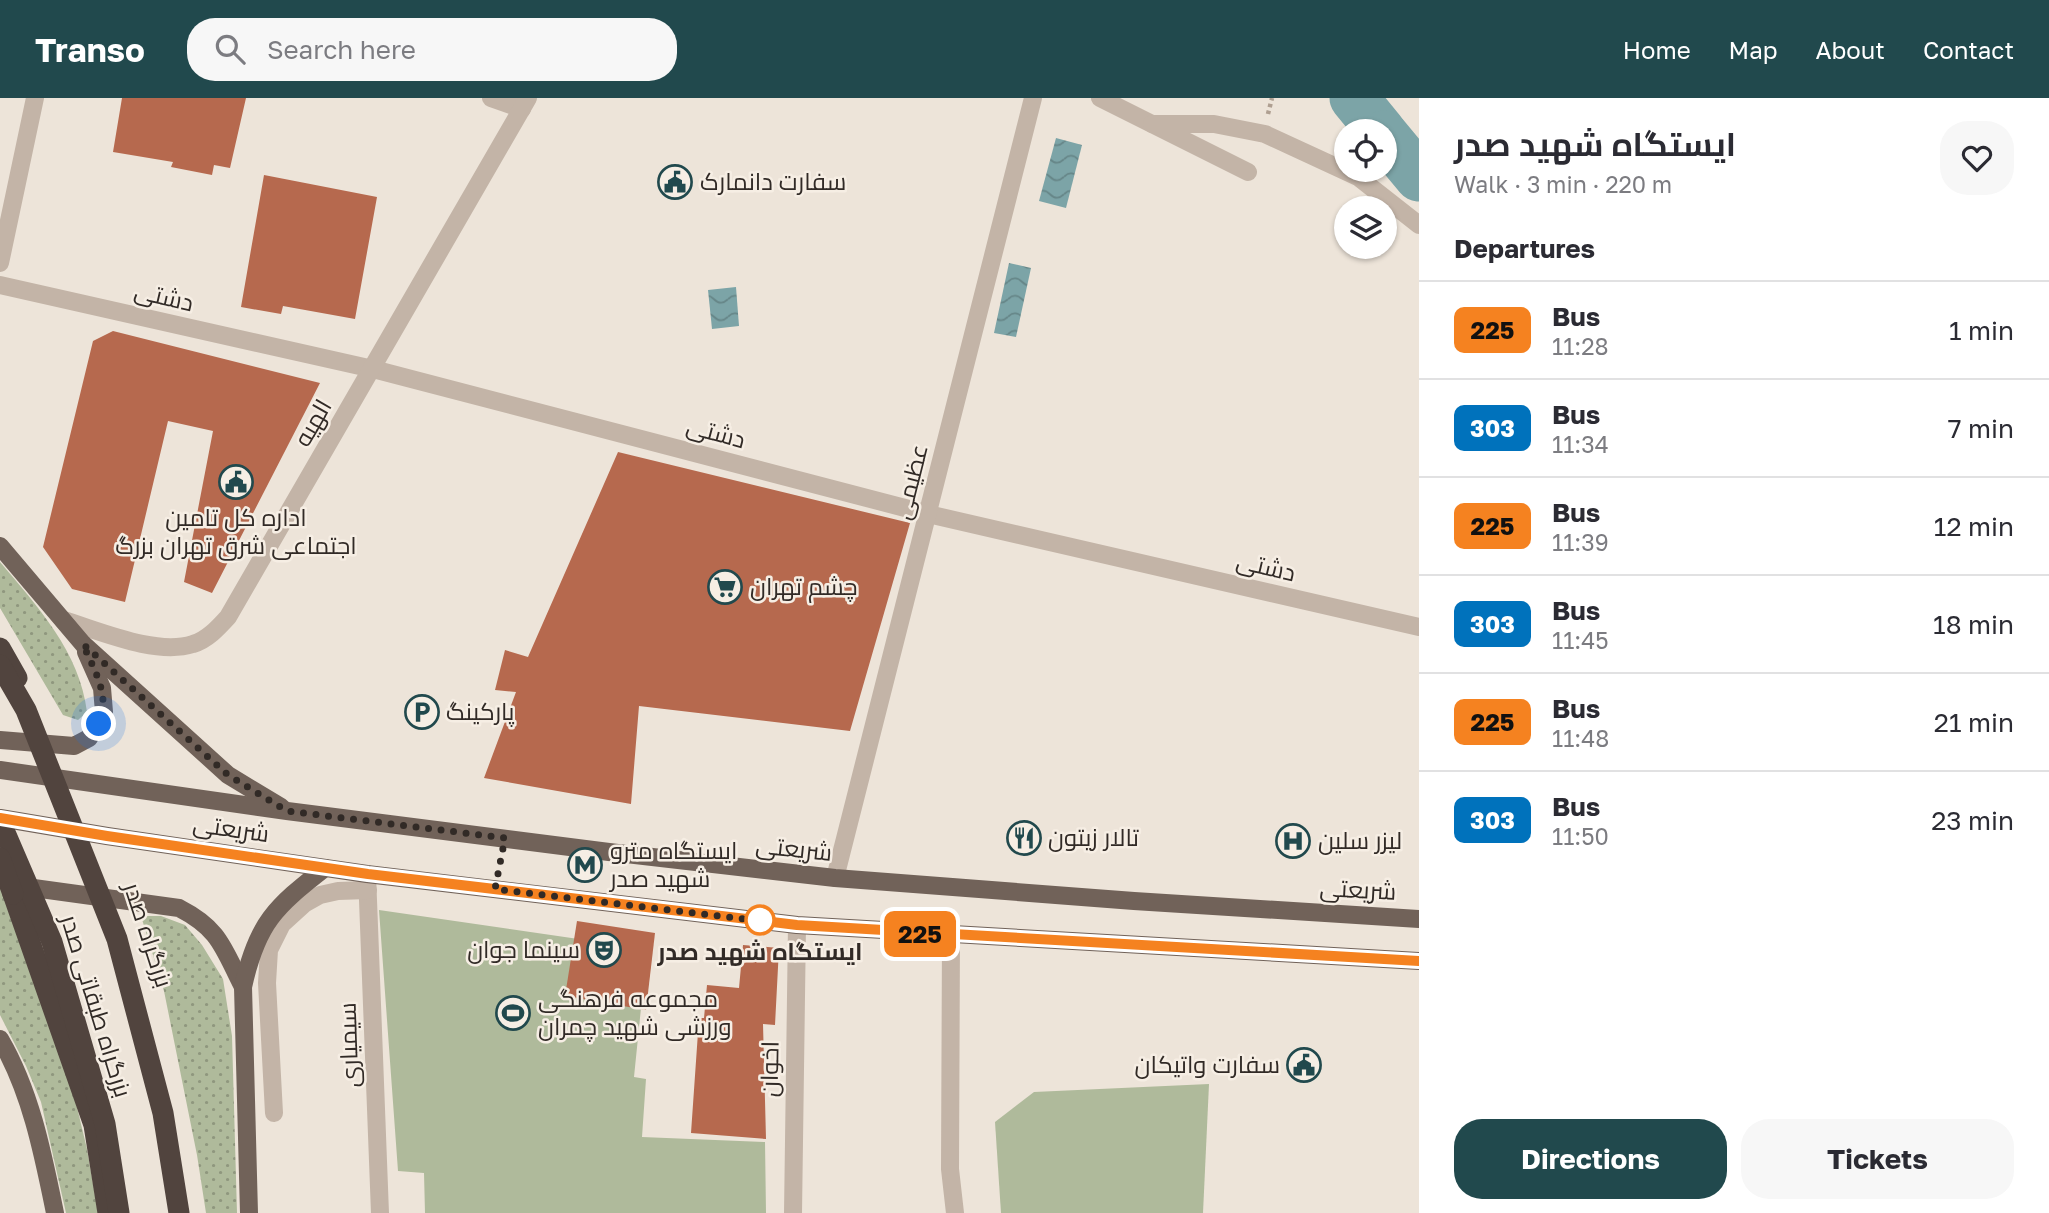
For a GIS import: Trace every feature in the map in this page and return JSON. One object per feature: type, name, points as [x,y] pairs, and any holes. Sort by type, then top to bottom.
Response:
[{"type":"highway","name":"بزرگراه صدر","points":[[0,648],[34,707],[125,935],[172,1111],[187,1213]]},
{"type":"highway","name":"بزرگراه طبقاتی صدر","points":[[0,665],[26,710],[117,939],[163,1113],[179,1213]]},
{"type":"highway","name":"بزرگراه طبقاتی صدر","points":[[0,819],[51,942],[105,1124],[119,1213]]},
{"type":"highway","points":[[0,858],[7,888],[94,1125],[108,1213]]},
{"type":"main road","points":[[0,546],[83,644],[228,775],[287,811]]},
{"type":"main road","points":[[0,740],[74,746],[89,738],[104,712],[102,688],[83,644]]},
{"type":"main road","name":"شریعتی","points":[[0,770],[287,811],[835,878],[1419,919]]},
{"type":"main road","name":"شریعتی","points":[[0,819],[325,868],[368,882],[797,925],[1419,961]]},
{"type":"main road","points":[[249,1213],[243,987],[251,951],[268,919],[300,887],[325,868]]},
{"type":"main road","points":[[7,888],[179,908],[202,920],[216,934],[243,987]]},
{"type":"main road","points":[[0,1039],[10,1055],[40,1139],[55,1213]]},
{"type":"street","points":[[0,263],[36,98]]},
{"type":"street","points":[[491,98],[525,103]]},
{"type":"street","name":"عظیمی","points":[[835,878],[1033,98]]},
{"type":"street","points":[[1100,98],[1248,172]]},
{"type":"street","name":"الهیه","points":[[63,620],[152,646],[169,647],[194,644],[212,634],[228,617],[525,103]]},
{"type":"street","points":[[1152,124],[1214,124],[1265,134],[1358,177],[1419,225]]},
{"type":"street","name":"دشتی","points":[[0,285],[373,369],[928,513],[1419,627]]},
{"type":"street","points":[[274,1113],[267,983],[269,950],[282,923],[304,904],[320,895],[368,882]]},
{"type":"street","name":"سیمیاری","points":[[368,882],[380,1213]]},
{"type":"street","name":"اخوان","points":[[793,1213],[797,925]]},
{"type":"street","points":[[951,935],[950,1169],[955,1213]]},
{"type":"green space","points":[[0,562],[55,631],[76,669],[87,712],[78,720],[63,715],[0,608]]},
{"type":"green space","points":[[0,889],[9,889],[69,1074],[87,1149],[98,1213],[66,1213],[41,1102],[0,1015]]},
{"type":"green space","name":"مجموعه فرهنگی ورزشی شهید چمران","points":[[379,910],[647,949],[634,1077],[646,1079],[642,1137],[765,1142],[766,1213],[425,1213],[424,1173],[398,1171]]},
{"type":"green space","points":[[141,916],[161,916],[185,925],[202,945],[223,979],[232,1036],[237,1213],[206,1213],[164,991]]},
{"type":"green space","points":[[1209,1084],[1203,1213],[1001,1213],[995,1122],[1034,1092]]},
{"type":"water","points":[[1056,138],[1082,145],[1066,208],[1039,201]]},
{"type":"water","points":[[1009,263],[1031,268],[1016,337],[994,333]]},
{"type":"water","points":[[736,287],[739,326],[712,329],[708,290]]},
{"type":"building","points":[[122,98],[246,98],[230,168],[214,165],[212,175],[171,167],[173,162],[113,152]]},
{"type":"building","points":[[264,175],[377,197],[355,319],[283,306],[281,314],[241,307]]},
{"type":"building","points":[[113,331],[320,383],[212,593],[184,582],[213,431],[168,421],[125,602],[72,589],[43,547],[93,341]]},
{"type":"building","name":"چشم تهران","points":[[618,452],[910,523],[850,731],[639,706],[631,804],[484,778],[516,692],[495,690],[505,650],[528,657]]},
{"type":"building","points":[[577,921],[655,933],[646,1010],[565,996]]},
{"type":"building","points":[[743,945],[779,948],[775,1025],[763,1024],[766,1139],[691,1133],[699,1018],[704,1018],[707,985],[739,988]]},
{"type":"waterway","points":[[1354,98],[1371,119]]},
{"type":"waterway","points":[[1397,151],[1419,177]]},
{"type":"bus line","name":"225","points":[[0,818],[368,874],[797,925],[1419,961]]},
{"type":"place","name":"سفارت دانمارک","points":[[675,182]]},
{"type":"place","name":"اداره کل تامین اجتماعی شرق تهران بزرگ","points":[[236,482]]},
{"type":"place","name":"چشم تهران","points":[[725,587]]},
{"type":"place","name":"پارکینگ","points":[[422,712]]},
{"type":"place","name":"تالار زیتون","points":[[1024,838]]},
{"type":"place","name":"لیزر سلین","points":[[1293,841]]},
{"type":"place","name":"ایستگاه مترو شهید صدر","points":[[585,865]]},
{"type":"place","name":"ایستگاه شهید صدر","points":[[760,920]]},
{"type":"place","name":"سینما جوان","points":[[604,950]]},
{"type":"place","name":"مجموعه فرهنگی ورزشی شهید چمران","points":[[513,1013]]},
{"type":"place","name":"سفارت واتیکان","points":[[1304,1065]]},
{"type":"route","points":[[99,724],[104,712],[102,688],[83,644],[228,775],[287,811],[505,838],[495,889],[769,922],[760,920]]}]
